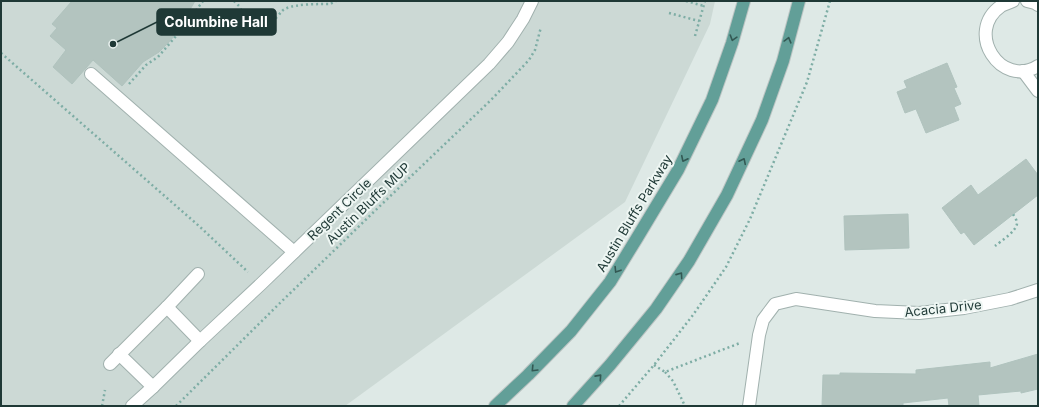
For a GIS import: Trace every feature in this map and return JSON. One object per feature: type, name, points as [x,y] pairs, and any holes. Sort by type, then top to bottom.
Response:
[{"type":"main road","name":"Austin Bluffs Parkway","points":[[495,406],[571,331],[610,282],[678,170],[712,100],[732,43],[744,1]]},
{"type":"main road","points":[[573,406],[656,310],[689,261],[727,195],[762,120],[783,61],[799,1]]},
{"type":"street","name":"Regent Circle","points":[[132,406],[489,64],[508,42],[523,19],[532,1]]},
{"type":"street","points":[[1013,1],[1002,5],[994,12],[988,21],[986,42],[990,52],[996,60],[1004,66],[1013,70],[1023,71],[1038,66]]},
{"type":"street","points":[[1027,1],[1038,5]]},
{"type":"street","points":[[1023,71],[1038,90]]},
{"type":"street","points":[[91,74],[118,96],[294,252]]},
{"type":"street","points":[[110,364],[198,274]]},
{"type":"street","name":"Acacia Drive","points":[[759,336],[763,320],[775,304],[796,299],[875,311],[919,313],[964,308],[1010,299],[1038,290]]},
{"type":"street","points":[[167,307],[200,341]]},
{"type":"street","points":[[749,406],[759,336]]},
{"type":"street","points":[[119,354],[153,387]]},
{"type":"path","points":[[118,96],[146,65],[158,57],[183,28],[203,1]]},
{"type":"path","points":[[234,1],[240,7],[248,23],[256,24],[271,21],[281,11],[288,7],[330,4],[336,1]]},
{"type":"path","points":[[686,1],[704,6]]},
{"type":"path","points":[[695,36],[705,1]]},
{"type":"path","points":[[618,406],[654,365],[693,315],[726,267],[750,219],[807,82],[830,1]]},
{"type":"path","points":[[669,14],[699,22]]},
{"type":"path","name":"Austin Bluffs MUP","points":[[176,406],[303,280],[491,100],[529,60],[535,50],[538,34],[543,21]]},
{"type":"path","points":[[1,53],[199,226],[251,275]]},
{"type":"path","points":[[995,246],[1015,228],[1017,223],[1013,214]]},
{"type":"path","points":[[665,372],[759,336]]},
{"type":"path","points":[[654,365],[665,372],[673,381],[685,406]]},
{"type":"path","points":[[102,406],[105,390]]},
{"type":"shaded area","points":[[1,1],[715,1],[710,24],[625,202],[345,406],[1,406]]},
{"type":"building","points":[[72,1],[195,1],[175,35],[159,52],[143,62],[122,86],[93,60],[72,84],[53,67],[66,50],[50,36],[57,28],[52,24]]},
{"type":"building","points":[[947,63],[957,87],[954,88],[961,104],[954,107],[959,120],[926,133],[916,109],[905,113],[897,92],[907,88],[904,81]]},
{"type":"building","points":[[1026,159],[1038,175],[1038,195],[974,245],[964,232],[961,234],[942,208],[971,185],[978,195]]},
{"type":"building","points":[[908,214],[909,248],[845,250],[844,216]]},
{"type":"building","points":[[1038,354],[1038,389],[1021,393],[1021,391],[978,395],[979,406],[949,406],[948,398],[903,403],[903,405],[895,406],[822,406],[823,375],[840,375],[840,373],[916,374],[916,370],[990,362],[990,368]]},
{"type":"place","name":"Columbine Hall","points":[[113,44]]}]
